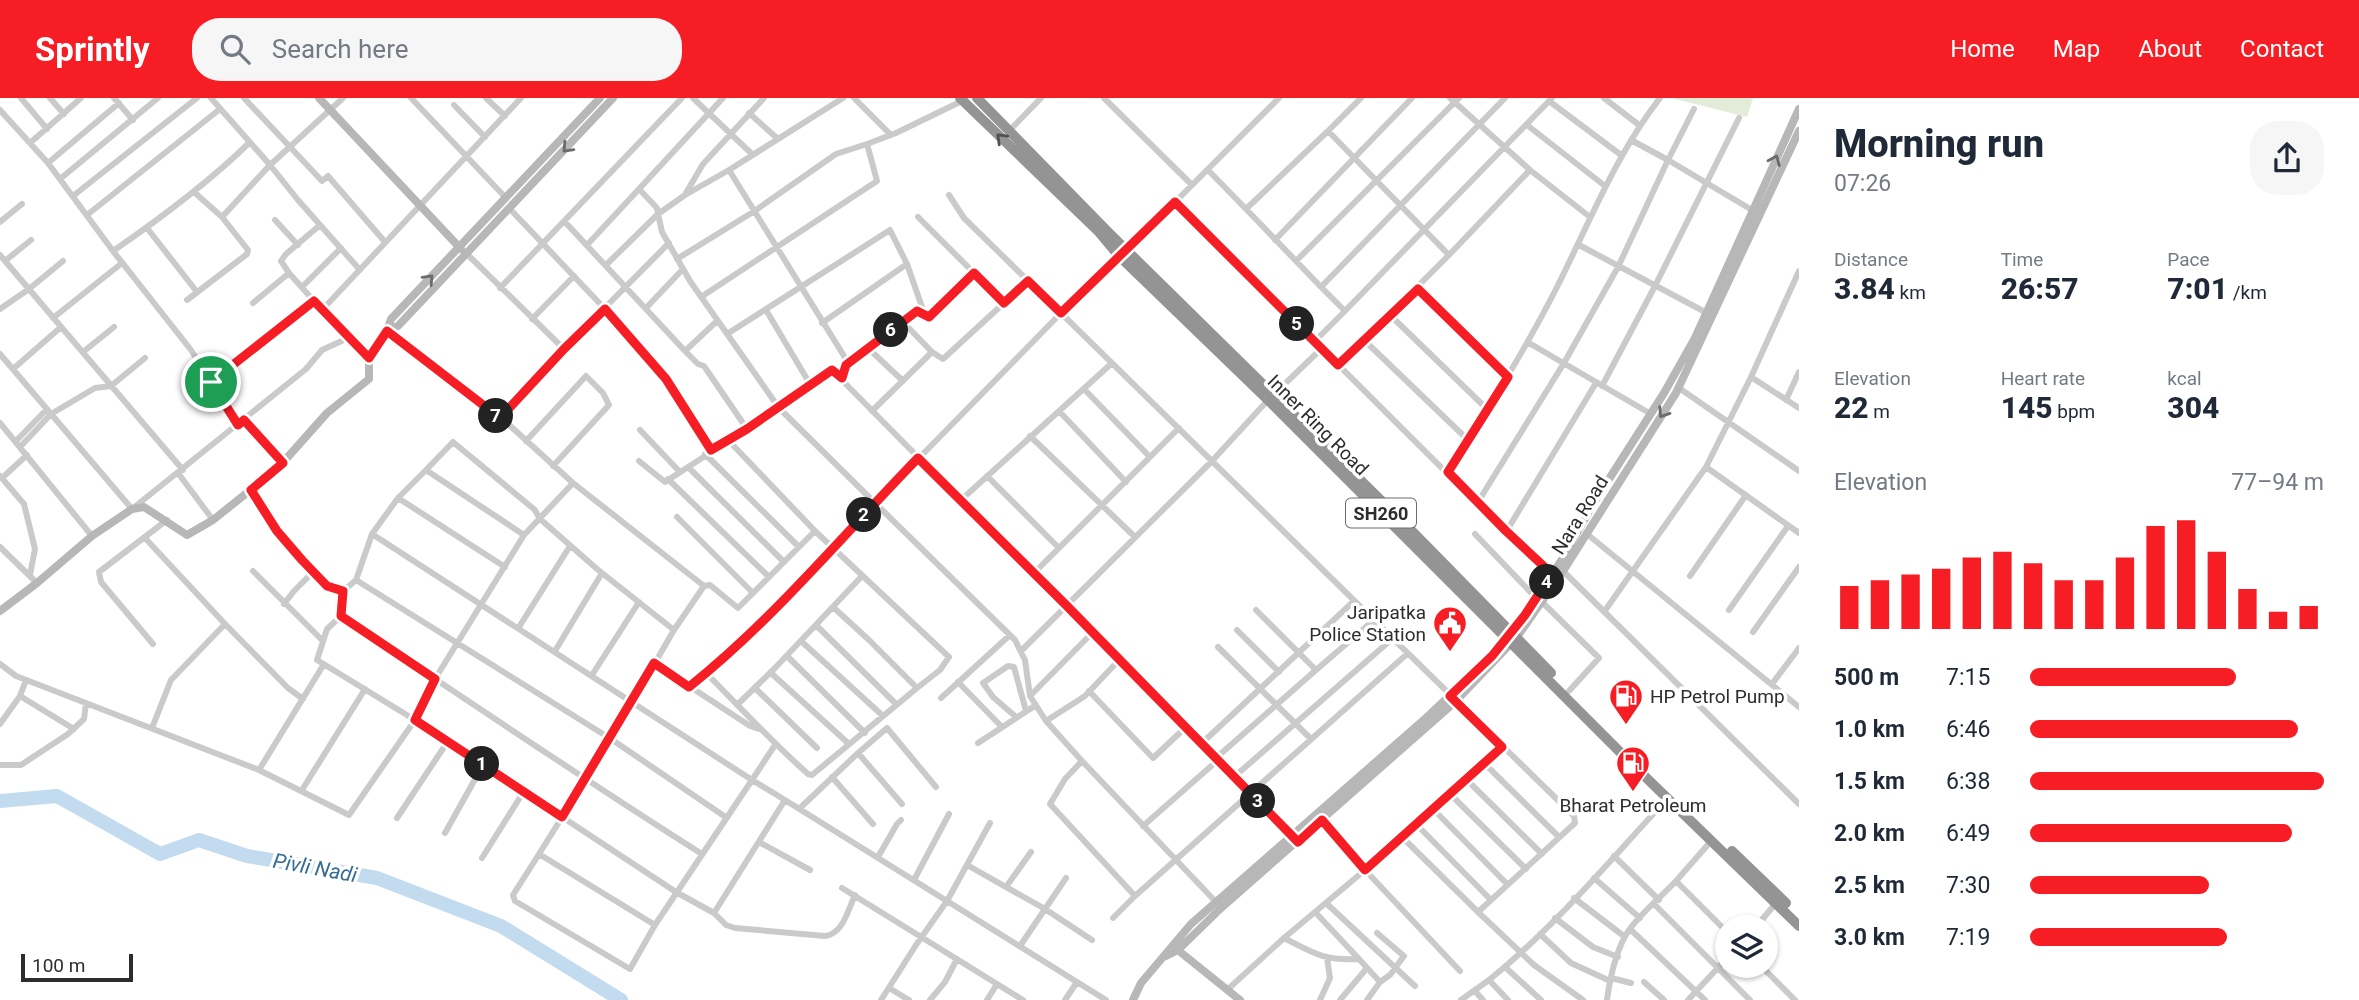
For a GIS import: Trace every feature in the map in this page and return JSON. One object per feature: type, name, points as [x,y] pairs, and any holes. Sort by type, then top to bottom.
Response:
[{"type":"highway","name":"Inner Ring Road","points":[[961,99],[1122,252]]},
{"type":"highway","name":"Inner Ring Road","points":[[979,99],[1122,252],[1799,926]]},
{"type":"highway","name":"Inner Ring Road","points":[[1511,638],[1569,691],[1625,749],[1799,916]]},
{"type":"main road","points":[[319,98],[462,250]]},
{"type":"main road","points":[[462,250],[506,198],[600,98]]},
{"type":"main road","points":[[0,611],[92,536],[132,509],[144,508],[187,535],[213,520],[251,490],[283,463],[327,413],[369,379],[369,358],[387,331],[391,319],[462,250],[510,209],[614,98]]},
{"type":"main road","points":[[1757,213],[1799,108]]},
{"type":"main road","name":"Nara Road","points":[[1539,601],[1595,501],[1651,414],[1695,338],[1799,131]]},
{"type":"main road","name":"Nara Road","points":[[1133,1000],[1141,983],[1216,902],[1322,820],[1453,699],[1511,638],[1563,571],[1679,388],[1757,213]]},
{"type":"main road","name":"Nara Road","points":[[1175,947],[1453,699]]},
{"type":"main road","points":[[1175,947],[1240,1000]]},
{"type":"street","points":[[21,98],[47,129]]},
{"type":"street","points":[[50,98],[64,114]]},
{"type":"street","points":[[30,143],[81,98]]},
{"type":"street","points":[[145,98],[150,105]]},
{"type":"street","points":[[60,179],[158,98]]},
{"type":"street","points":[[73,196],[197,98]]},
{"type":"street","points":[[211,98],[360,270]]},
{"type":"street","points":[[244,98],[322,181],[328,176],[386,242]]},
{"type":"street","points":[[222,217],[270,165],[343,98]]},
{"type":"street","points":[[411,98],[506,198]]},
{"type":"street","points":[[486,98],[505,116]]},
{"type":"street","points":[[322,310],[521,98]]},
{"type":"street","points":[[500,288],[682,98]]},
{"type":"street","points":[[693,98],[753,155]]},
{"type":"street","points":[[587,245],[723,98]]},
{"type":"street","points":[[685,195],[703,164],[764,98]]},
{"type":"street","points":[[606,265],[658,214],[685,195],[844,98]]},
{"type":"street","points":[[854,98],[891,135]]},
{"type":"street","points":[[1009,131],[1041,98]]},
{"type":"street","points":[[1104,98],[1192,185]]},
{"type":"street","points":[[689,687],[833,548],[1061,313],[1279,98]]},
{"type":"street","points":[[1246,209],[1361,98]]},
{"type":"street","points":[[1275,240],[1412,98]]},
{"type":"street","points":[[1321,287],[1505,98]]},
{"type":"street","points":[[1604,98],[1639,125]]},
{"type":"street","points":[[1448,472],[1529,343],[1621,155],[1660,98]]},
{"type":"street","points":[[677,259],[753,212],[836,154],[891,135],[961,99]]},
{"type":"street","points":[[1296,261],[1454,99],[1530,170],[1590,217]]},
{"type":"street","points":[[1314,342],[1551,100],[1621,155]]},
{"type":"street","points":[[48,163],[116,101],[133,120]]},
{"type":"street","points":[[454,105],[485,137]]},
{"type":"street","points":[[87,215],[220,109]]},
{"type":"street","points":[[1478,502],[1564,363],[1618,267],[1694,109]]},
{"type":"street","points":[[0,110],[48,163],[122,263],[191,349],[211,382],[241,422],[283,463]]},
{"type":"street","points":[[749,113],[778,139]]},
{"type":"street","points":[[1506,531],[1599,385],[1655,286],[1739,118]]},
{"type":"street","points":[[1527,125],[1605,186]]},
{"type":"street","points":[[1328,131],[1449,255]]},
{"type":"street","points":[[1631,140],[1757,213]]},
{"type":"street","points":[[113,251],[220,172],[249,144]]},
{"type":"street","points":[[701,297],[877,181],[867,144]]},
{"type":"street","points":[[729,170],[844,356],[846,365],[842,378]]},
{"type":"street","points":[[1208,170],[1345,311]]},
{"type":"street","points":[[1338,365],[1418,289],[1530,170]]},
{"type":"street","points":[[639,189],[656,208],[662,232],[682,269],[779,408],[1010,635],[1022,653],[1030,696],[1046,721],[1216,902]]},
{"type":"street","points":[[187,300],[247,254],[248,250],[222,217],[194,192]]},
{"type":"street","points":[[950,195],[964,218],[1574,816],[1575,823],[1478,912]]},
{"type":"street","points":[[1175,202],[1552,574]]},
{"type":"street","points":[[0,222],[22,204]]},
{"type":"street","points":[[510,209],[605,309],[666,379],[708,452],[799,547]]},
{"type":"street","points":[[918,217],[1004,303]]},
{"type":"street","points":[[275,220],[298,244]]},
{"type":"street","points":[[565,222],[685,351],[698,364],[704,366],[747,429]]},
{"type":"street","points":[[320,225],[281,261],[322,310],[369,358]]},
{"type":"street","points":[[146,228],[197,292]]},
{"type":"street","points":[[727,334],[890,230],[908,264],[922,307],[846,365]]},
{"type":"street","points":[[31,240],[2,258],[180,471],[213,520]]},
{"type":"street","points":[[500,418],[668,243]]},
{"type":"street","points":[[1579,245],[1707,313]]},
{"type":"street","points":[[302,287],[341,248]]},
{"type":"street","points":[[462,250],[564,349]]},
{"type":"street","points":[[0,309],[63,261]]},
{"type":"street","points":[[53,318],[122,263]]},
{"type":"street","points":[[822,323],[908,264]]},
{"type":"street","points":[[646,308],[682,269]]},
{"type":"street","points":[[1604,612],[1706,467],[1799,271]]},
{"type":"street","points":[[253,303],[289,273]]},
{"type":"street","points":[[917,311],[929,317],[974,273]]},
{"type":"street","points":[[532,319],[574,276]]},
{"type":"street","points":[[902,321],[932,352],[943,359],[1028,281]]},
{"type":"street","points":[[1418,289],[1508,377]]},
{"type":"street","points":[[211,382],[314,301]]},
{"type":"street","points":[[766,310],[810,384]]},
{"type":"street","points":[[1390,315],[1487,409]]},
{"type":"street","points":[[685,351],[717,321]]},
{"type":"street","points":[[13,369],[61,327]]},
{"type":"street","points":[[83,352],[114,327]]},
{"type":"street","points":[[387,331],[500,418],[573,483],[704,586]]},
{"type":"street","points":[[0,354],[132,509],[306,369],[322,350],[348,338]]},
{"type":"street","points":[[1364,340],[1468,440]]},
{"type":"street","points":[[1529,343],[1651,414]]},
{"type":"street","points":[[869,349],[903,381]]},
{"type":"street","points":[[1026,711],[1014,667],[1022,653],[1066,605],[1321,349]]},
{"type":"street","points":[[872,411],[932,352]]},
{"type":"street","points":[[18,444],[49,412],[95,388],[111,386],[145,358]]},
{"type":"street","points":[[961,500],[1112,363]]},
{"type":"street","points":[[639,461],[665,482],[832,370],[1295,839]]},
{"type":"street","points":[[1786,400],[1799,372]]},
{"type":"street","points":[[526,441],[586,376],[603,393],[609,405],[553,466]]},
{"type":"street","points":[[1751,377],[1799,408]]},
{"type":"street","points":[[1679,388],[1799,471]]},
{"type":"street","points":[[1084,389],[1150,457]]},
{"type":"street","points":[[1059,411],[1126,482]]},
{"type":"street","points":[[0,423],[92,536]]},
{"type":"street","points":[[1034,573],[1179,428]]},
{"type":"street","points":[[640,430],[680,472]]},
{"type":"street","points":[[1030,436],[1135,537]]},
{"type":"street","points":[[706,673],[764,730],[775,745],[808,774],[813,775],[940,670],[949,657],[815,531],[729,441]]},
{"type":"street","points":[[674,629],[602,573],[540,518],[535,510],[453,442],[398,498],[372,534],[356,580],[343,591],[341,616],[327,629],[317,660],[415,720],[676,892],[714,913],[726,925],[735,928],[833,935],[839,930],[855,895]]},
{"type":"street","points":[[27,455],[1,477],[24,504],[35,549],[30,575]]},
{"type":"street","points":[[688,467],[784,562]]},
{"type":"street","points":[[1706,467],[1799,533]]},
{"type":"street","points":[[426,470],[524,535]]},
{"type":"street","points":[[987,476],[1059,548]]},
{"type":"street","points":[[668,479],[769,577]]},
{"type":"street","points":[[0,664],[16,676],[259,769],[349,815],[415,720],[435,679],[524,535],[573,483]]},
{"type":"street","points":[[251,490],[277,531],[313,572],[327,586],[343,591]]},
{"type":"street","points":[[1690,576],[1746,495]]},
{"type":"street","points":[[398,498],[505,567]]},
{"type":"street","points":[[677,517],[753,593]]},
{"type":"street","points":[[153,644],[100,582],[99,572],[167,520]]},
{"type":"street","points":[[1729,610],[1788,526]]},
{"type":"street","points":[[775,745],[676,892],[630,968],[515,901],[513,895],[611,739],[674,629],[704,586],[710,585],[738,608],[815,531]]},
{"type":"street","points":[[372,534],[752,780],[1106,1000]]},
{"type":"street","points":[[1475,534],[1539,601],[1599,658],[1569,691]]},
{"type":"street","points":[[1587,534],[1799,707]]},
{"type":"street","points":[[145,538],[288,688],[303,698]]},
{"type":"street","points":[[519,627],[570,545]]},
{"type":"street","points":[[0,547],[37,583]]},
{"type":"street","points":[[1753,632],[1799,567]]},
{"type":"street","points":[[253,571],[323,641]]},
{"type":"street","points":[[1563,571],[1799,804]]},
{"type":"street","points":[[284,604],[313,572]]},
{"type":"street","points":[[555,651],[602,573]]},
{"type":"street","points":[[737,705],[771,673],[862,576]]},
{"type":"street","points":[[356,580],[611,739],[727,818]]},
{"type":"street","points":[[1202,743],[1354,601]]},
{"type":"street","points":[[592,675],[639,602]]},
{"type":"street","points":[[833,607],[917,688]]},
{"type":"street","points":[[1256,610],[1316,670]]},
{"type":"street","points":[[341,616],[584,780],[702,854]]},
{"type":"street","points":[[1143,826],[1374,620]]},
{"type":"street","points":[[152,728],[171,680],[225,624]]},
{"type":"street","points":[[816,625],[896,704]]},
{"type":"street","points":[[1237,630],[1279,672]]},
{"type":"street","points":[[1030,696],[1093,632]]},
{"type":"street","points":[[941,698],[1010,635]]},
{"type":"street","points":[[1234,777],[1392,639]]},
{"type":"street","points":[[801,641],[883,716]]},
{"type":"street","points":[[1218,647],[1310,738]]},
{"type":"street","points":[[1772,684],[1799,648]]},
{"type":"street","points":[[1113,918],[1175,859],[1406,654]]},
{"type":"street","points":[[787,656],[864,733]]},
{"type":"street","points":[[1046,721],[1089,691],[1120,659]]},
{"type":"street","points":[[654,663],[750,726],[764,730]]},
{"type":"street","points":[[259,769],[324,664]]},
{"type":"street","points":[[1014,667],[1008,666],[983,683],[993,697],[1016,718]]},
{"type":"street","points":[[771,673],[849,744]]},
{"type":"street","points":[[0,724],[20,696],[26,680]]},
{"type":"street","points":[[958,682],[1001,726]]},
{"type":"street","points":[[755,688],[817,748]]},
{"type":"street","points":[[302,790],[365,689]]},
{"type":"street","points":[[1089,691],[1153,758],[1186,727]]},
{"type":"street","points":[[20,696],[74,729]]},
{"type":"street","points":[[0,765],[21,765],[74,729],[84,719],[86,703]]},
{"type":"street","points":[[978,743],[1036,705]]},
{"type":"street","points":[[799,809],[887,728],[936,787]]},
{"type":"street","points":[[397,818],[447,741]]},
{"type":"street","points":[[1227,990],[1502,747]]},
{"type":"street","points":[[858,753],[902,804]]},
{"type":"street","points":[[1082,761],[1065,779],[1050,804],[1135,896]]},
{"type":"street","points":[[1484,763],[1559,837]]},
{"type":"street","points":[[444,833],[483,765]]},
{"type":"street","points":[[832,777],[873,824]]},
{"type":"street","points":[[1466,779],[1542,854]]},
{"type":"street","points":[[482,858],[524,791]]},
{"type":"street","points":[[1450,794],[1526,869]]},
{"type":"street","points":[[1461,1000],[1522,954],[1668,798]]},
{"type":"street","points":[[714,913],[785,800]]},
{"type":"street","points":[[1433,809],[1507,884]]},
{"type":"street","points":[[914,880],[949,814]]},
{"type":"street","points":[[878,857],[901,820]]},
{"type":"street","points":[[1322,820],[1460,971]]},
{"type":"street","points":[[881,1000],[947,901],[990,824]]},
{"type":"street","points":[[1416,824],[1490,899]]},
{"type":"street","points":[[1401,836],[1534,965],[1583,1000]]},
{"type":"street","points":[[1607,1000],[1618,957],[1630,929],[1712,840]]},
{"type":"street","points":[[759,842],[810,870]]},
{"type":"street","points":[[1006,887],[1031,852]]},
{"type":"street","points":[[539,854],[655,925]]},
{"type":"street","points":[[1614,856],[1715,965]]},
{"type":"street","points":[[967,865],[1045,909],[1092,940]]},
{"type":"street","points":[[1020,946],[1066,878]]},
{"type":"street","points":[[1594,878],[1640,918]]},
{"type":"street","points":[[1676,881],[1715,920]]},
{"type":"street","points":[[842,888],[1023,1000]]},
{"type":"street","points":[[1574,898],[1625,937]]},
{"type":"street","points":[[1325,903],[1415,986]]},
{"type":"street","points":[[1766,915],[1776,903]]},
{"type":"street","points":[[1315,912],[1380,982]]},
{"type":"street","points":[[1555,918],[1592,947],[1618,957]]},
{"type":"street","points":[[1630,929],[1705,1000]]},
{"type":"street","points":[[1367,1000],[1404,956],[1377,933]]},
{"type":"street","points":[[1540,934],[1572,963],[1611,979],[1631,983]]},
{"type":"street","points":[[1284,938],[1319,956],[1340,960],[1359,959]]},
{"type":"street","points":[[1320,1000],[1330,978],[1327,958]]},
{"type":"street","points":[[930,1000],[945,982],[957,959]]},
{"type":"street","points":[[1505,967],[1541,1000]]},
{"type":"street","points":[[1340,1000],[1367,968]]},
{"type":"street","points":[[1688,1000],[1715,971]]},
{"type":"street","points":[[1728,978],[1750,1000]]},
{"type":"street","points":[[1773,978],[1795,1000]]},
{"type":"street","points":[[1489,979],[1507,1000]]},
{"type":"street","points":[[1065,1000],[1076,982]]},
{"type":"street","points":[[1644,982],[1664,1000]]},
{"type":"street","points":[[987,1000],[997,984]]},
{"type":"street","points":[[889,989],[909,1000]]},
{"type":"street","points":[[1475,991],[1483,1000]]},
{"type":"green space","points":[[1671,98],[1753,98],[1747,117]]},
{"type":"waterway","name":"Pivli Nadi","points":[[0,801],[57,796],[160,854],[199,840],[247,856],[377,878],[501,926],[621,1000]]},
{"type":"place","name":"Jaripatka Police Station","points":[[1450,653]]},
{"type":"place","name":"HP Petrol Pump","points":[[1626,726]]},
{"type":"place","name":"Bharat Petroleum","points":[[1633,793]]},
{"type":"route","points":[[1175,202],[1338,365],[1418,289],[1508,377],[1448,472],[1552,574],[1535,602],[1492,656],[1450,696],[1502,747],[1365,870],[1322,820],[1298,842],[918,458],[826,558],[689,687],[654,663],[562,817],[415,720],[435,679],[341,616],[343,591],[327,586],[302,560],[277,531],[251,490],[283,463],[244,420],[238,425],[211,382],[314,301],[369,358],[387,331],[500,418],[605,309],[666,379],[711,450],[779,408],[832,370],[842,378],[846,365],[917,311],[929,317],[974,273],[1004,303],[1028,281],[1061,313],[1175,202]]}]
